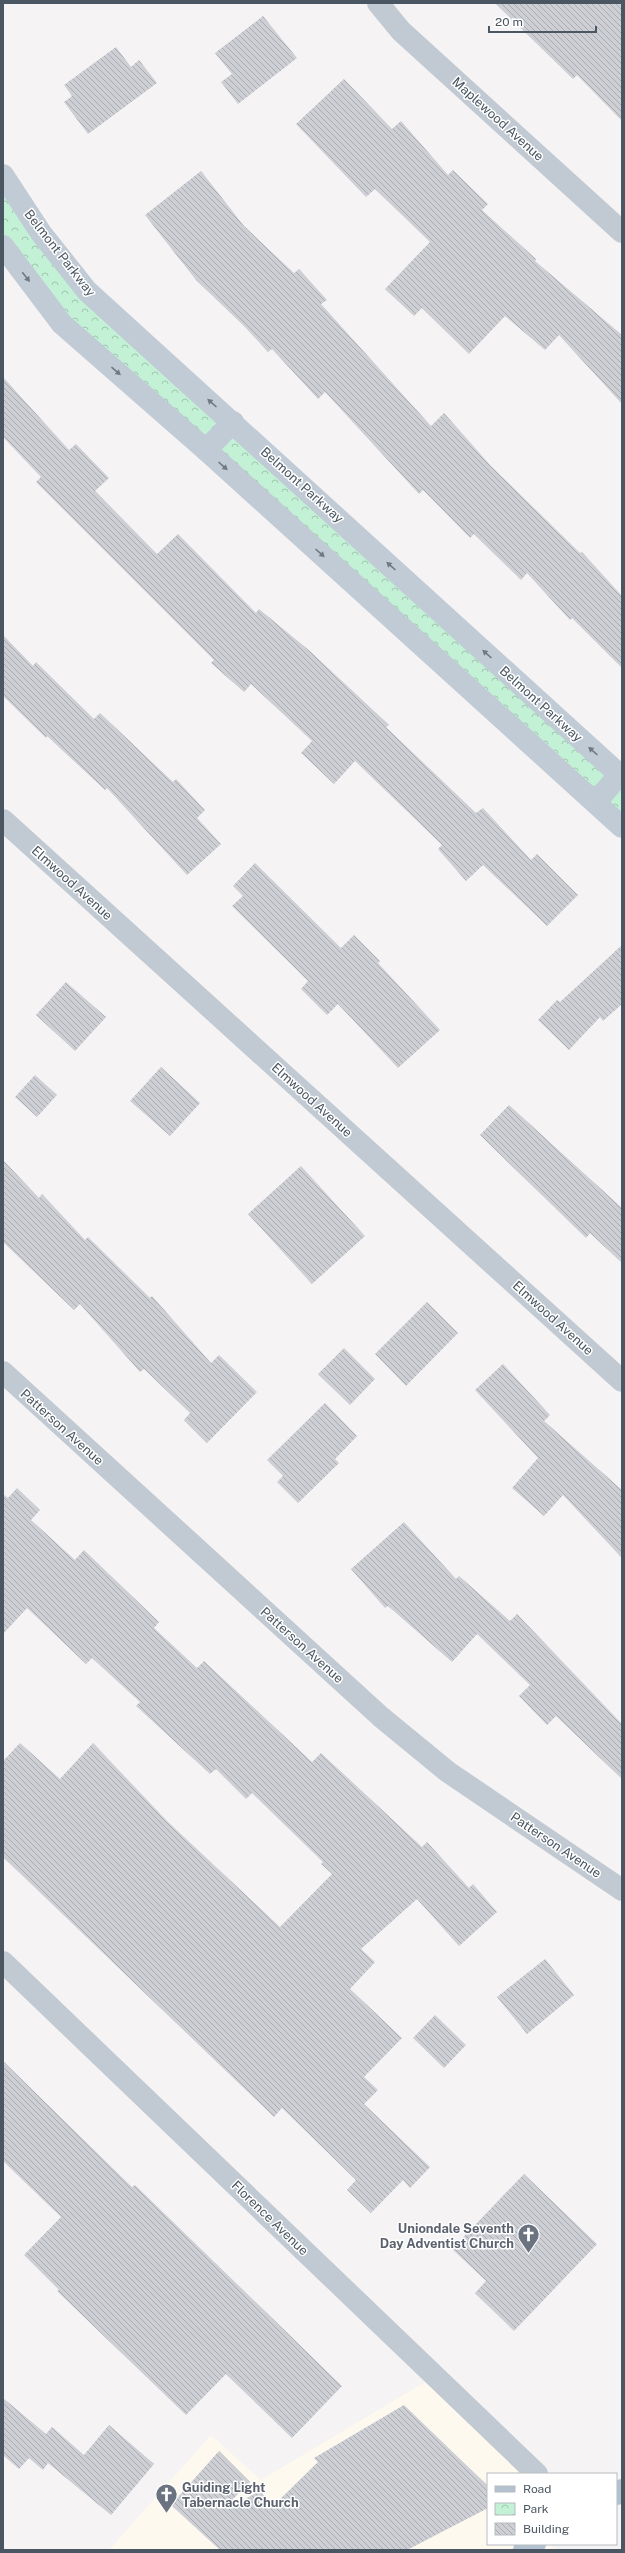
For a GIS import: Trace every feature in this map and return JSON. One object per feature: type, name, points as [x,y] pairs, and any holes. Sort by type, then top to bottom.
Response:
[{"type":"main road","points":[[524,2550],[533,2545]]},
{"type":"street","name":"Maplewood Avenue","points":[[378,3],[401,31],[622,232]]},
{"type":"street","name":"Belmont Parkway","points":[[3,175],[41,232],[87,291],[621,776]]},
{"type":"street","points":[[3,246],[62,324],[206,450],[622,827]]},
{"type":"street","points":[[206,450],[233,422]]},
{"type":"street","points":[[596,802],[621,776]]},
{"type":"street","name":"Elmwood Avenue","points":[[3,820],[622,1381]]},
{"type":"street","name":"Patterson Avenue","points":[[3,1372],[381,1717],[448,1772],[622,1890]]},
{"type":"street","name":"Florence Avenue","points":[[3,1962],[536,2473]]},
{"type":"shaded area","points":[[435,2376],[536,2473],[487,2473],[487,2545],[551,2545],[555,2550],[109,2550],[211,2435],[261,2480]]},
{"type":"green space","points":[[3,175],[87,291],[622,777],[622,827],[62,324],[3,246]]},
{"type":"building","points":[[495,3],[622,3],[622,121],[577,75],[573,79]]},
{"type":"building","points":[[263,16],[297,58],[238,104],[221,82],[232,74],[215,53]]},
{"type":"building","points":[[116,47],[131,67],[139,60],[157,83],[88,134],[64,102],[72,96],[64,85]]},
{"type":"building","points":[[344,79],[392,129],[401,121],[448,175],[453,170],[488,204],[482,210],[536,259],[535,261],[622,335],[622,404],[559,335],[545,350],[505,316],[469,354],[422,308],[414,316],[385,289],[430,242],[375,189],[366,197],[296,124]]},
{"type":"building","points":[[201,171],[244,226],[294,273],[299,269],[327,300],[321,304],[431,426],[444,413],[491,466],[580,553],[582,552],[622,596],[622,668],[572,618],[570,620],[527,573],[521,580],[474,534],[470,538],[423,490],[419,494],[325,392],[318,399],[272,349],[268,352],[244,326],[196,280],[145,215]]},
{"type":"building","points":[[3,377],[69,450],[76,444],[109,478],[95,491],[157,554],[178,534],[256,613],[259,609],[311,652],[389,725],[386,727],[476,813],[483,808],[531,860],[537,854],[578,895],[547,926],[483,865],[466,881],[438,849],[442,845],[355,761],[334,784],[301,753],[312,741],[251,684],[244,692],[211,663],[214,660],[36,482],[41,477],[3,437]]},
{"type":"building","points":[[3,635],[33,666],[36,662],[94,719],[100,713],[173,782],[176,779],[205,810],[197,818],[221,844],[187,875],[107,788],[105,790],[47,736],[46,738],[3,696]]},
{"type":"building","points":[[255,863],[341,948],[354,935],[380,961],[378,963],[440,1030],[398,1068],[338,1004],[327,1015],[301,989],[308,981],[232,906],[243,896],[233,886]]},
{"type":"building","points":[[622,945],[622,1004],[603,1021],[600,1017],[569,1050],[538,1020],[557,1000],[560,1002]]},
{"type":"building","points":[[66,982],[106,1017],[75,1051],[36,1015]]},
{"type":"building","points":[[161,1067],[200,1103],[170,1136],[130,1101]]},
{"type":"building","points":[[35,1075],[57,1095],[37,1117],[15,1097]]},
{"type":"building","points":[[509,1105],[622,1208],[622,1263],[590,1233],[586,1238],[480,1135]]},
{"type":"building","points":[[3,1160],[39,1198],[42,1194],[85,1240],[88,1237],[150,1298],[152,1296],[211,1363],[219,1355],[257,1392],[207,1443],[184,1420],[190,1413],[144,1369],[140,1372],[80,1304],[74,1310],[3,1242]]},
{"type":"building","points":[[301,1166],[365,1236],[312,1284],[248,1214]]},
{"type":"building","points":[[427,1302],[458,1333],[406,1386],[375,1354]]},
{"type":"building","points":[[344,1348],[375,1379],[350,1405],[318,1374]]},
{"type":"building","points":[[503,1364],[550,1415],[544,1421],[622,1490],[622,1558],[563,1495],[544,1516],[512,1488],[538,1458],[475,1390]]},
{"type":"building","points":[[325,1403],[357,1436],[335,1459],[339,1463],[298,1503],[277,1482],[283,1476],[267,1460]]},
{"type":"building","points":[[17,1488],[40,1510],[31,1520],[75,1560],[84,1550],[159,1622],[154,1628],[197,1668],[204,1661],[312,1762],[321,1753],[422,1847],[427,1842],[469,1888],[473,1884],[497,1912],[459,1946],[417,1899],[361,1949],[375,1962],[350,1989],[402,2038],[364,2077],[378,2090],[364,2104],[430,2167],[410,2188],[403,2180],[371,2213],[347,2190],[356,2180],[282,2108],[274,2117],[3,1857],[3,1761],[20,1743],[60,1779],[93,1743],[167,1821],[280,1927],[332,1874],[321,1864],[323,1862],[252,1793],[246,1799],[216,1769],[210,1774],[136,1706],[140,1702],[92,1658],[86,1664],[27,1608],[3,1634],[3,1494],[8,1498]]},
{"type":"building","points":[[404,1522],[456,1579],[459,1576],[510,1621],[517,1614],[622,1724],[622,1779],[556,1716],[547,1725],[519,1696],[530,1685],[477,1634],[452,1662],[388,1606],[385,1608],[351,1569]]},
{"type":"building","points":[[545,1959],[574,1995],[527,2034],[497,1997]]},
{"type":"building","points":[[435,2015],[466,2045],[444,2068],[413,2038]]},
{"type":"building","points":[[3,2061],[132,2187],[135,2185],[342,2386],[292,2438],[226,2374],[186,2415],[57,2291],[59,2290],[24,2255],[61,2217],[3,2161]]},
{"type":"building","points":[[524,2174],[597,2244],[514,2331],[475,2293],[486,2281],[452,2249]]},
{"type":"building","points":[[3,2398],[46,2434],[52,2427],[84,2455],[109,2425],[154,2464],[111,2515],[48,2463],[43,2470],[29,2458],[19,2469],[3,2455]]},
{"type":"building","points":[[404,2405],[487,2485],[487,2509],[407,2550],[220,2550],[171,2505],[219,2451],[250,2482],[226,2506],[228,2509],[259,2491],[274,2505],[318,2462],[314,2458]]},
{"type":"place","name":"Uniondale Seventh Day Adventist Church","points":[[529,2254]]},
{"type":"place","name":"Guiding Light Tabernacle Church","points":[[167,2514]]}]
